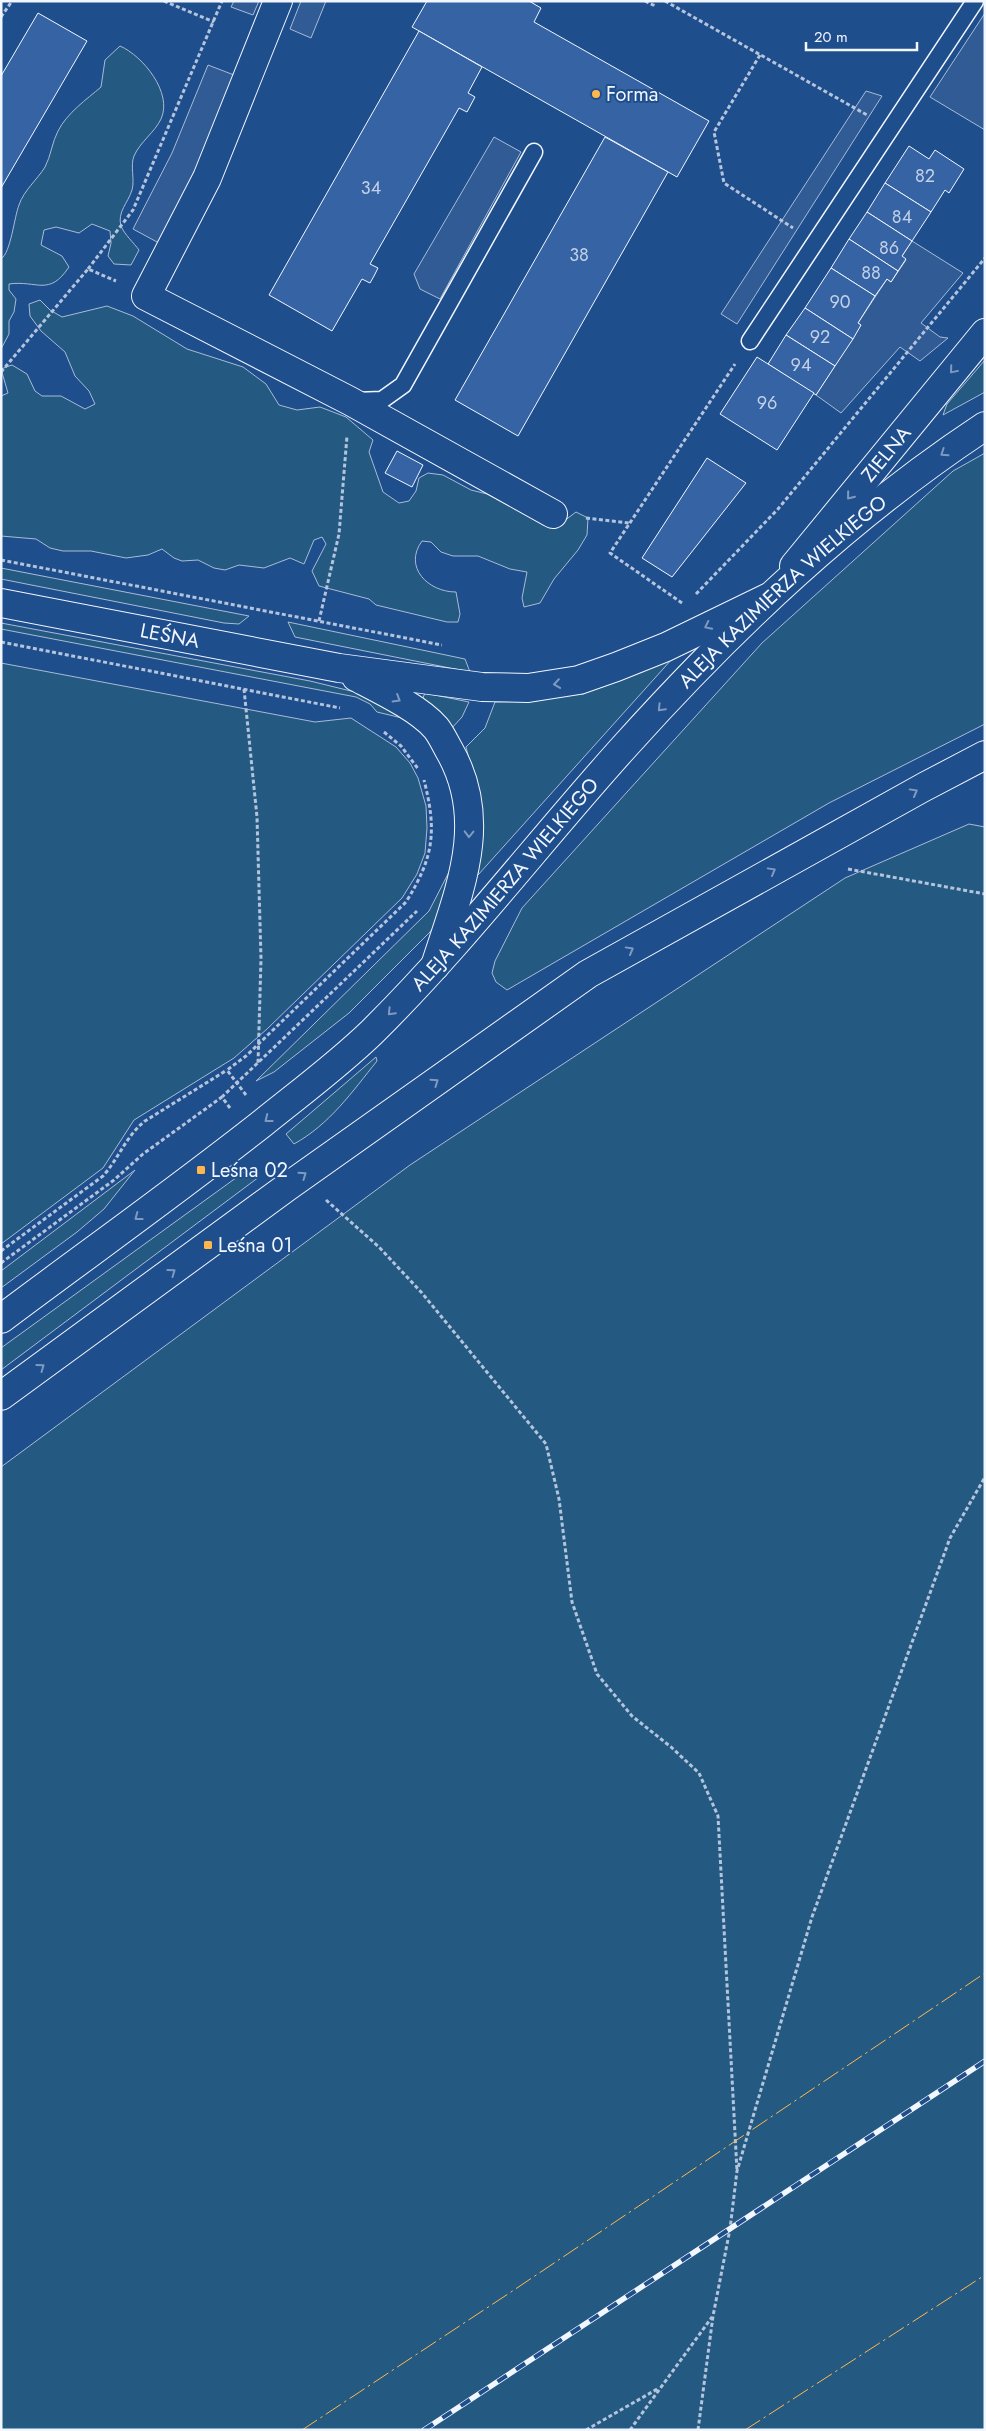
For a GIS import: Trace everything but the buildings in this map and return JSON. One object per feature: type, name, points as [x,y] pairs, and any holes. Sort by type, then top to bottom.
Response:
[{"type":"main road","points":[[278,1],[207,178],[146,296],[350,401],[553,514]]},
{"type":"main road","name":"ZIELNA","points":[[768,597],[985,333]]},
{"type":"main road","name":"ALEJA KAZIMIERZA WIELKIEGO","points":[[1,1319],[249,1134],[370,1034],[435,966],[626,745],[768,597],[846,529],[921,469],[985,426]]},
{"type":"main road","points":[[339,668],[482,687],[528,688],[579,680],[666,647],[768,597]]},
{"type":"main road","name":"LEŚNA","points":[[1,603],[339,668]]},
{"type":"main road","points":[[339,668],[400,700],[435,727],[461,771],[469,807],[469,846],[461,885],[435,966]]},
{"type":"main road","points":[[1,1396],[287,1187],[588,974],[985,755]]},
{"type":"lane","points":[[750,341],[975,1]]},
{"type":"lane","points":[[350,401],[382,400],[403,385],[534,152]]},
{"type":"path","points":[[1,17],[12,1]]},
{"type":"path","points":[[164,1],[214,22]]},
{"type":"path","points":[[1,372],[88,269],[133,210],[222,1]]},
{"type":"path","points":[[645,1],[653,6],[655,1]]},
{"type":"path","points":[[665,1],[891,128]]},
{"type":"path","points":[[760,54],[714,132],[724,182],[815,242]]},
{"type":"path","points":[[88,269],[146,296]]},
{"type":"path","points":[[685,605],[610,553],[750,341]]},
{"type":"path","points":[[320,621],[339,534],[350,401]]},
{"type":"path","points":[[553,514],[630,523]]},
{"type":"path","points":[[1,642],[341,708]]},
{"type":"path","points":[[244,681],[257,816],[261,959],[258,1064]]},
{"type":"path","points":[[246,1056],[406,902],[422,876],[430,852],[432,827],[430,805],[423,777],[414,761],[401,746],[378,728]]},
{"type":"path","points":[[842,868],[985,894]]},
{"type":"path","points":[[1,1263],[114,1180],[143,1154],[222,1097],[420,905]]},
{"type":"path","points":[[1,1251],[103,1176],[114,1164],[132,1131],[138,1126],[227,1070]]},
{"type":"path","points":[[222,1097],[249,1134]]},
{"type":"path","points":[[322,1196],[379,1247],[422,1292],[546,1444],[559,1498],[572,1602],[597,1674],[632,1716],[671,1747],[699,1773],[718,1816],[737,2171]]},
{"type":"path","points":[[698,2430],[713,2316],[730,2229],[737,2171],[812,1917],[950,1538],[985,1477]]},
{"type":"path","points":[[630,2430],[713,2316]]},
{"type":"path","points":[[586,2430],[662,2386]]},
{"type":"shaded area","points":[[234,1],[259,1],[253,15],[231,7]]},
{"type":"shaded area","points":[[301,1],[326,1],[311,38],[290,29]]},
{"type":"shaded area","points":[[985,13],[985,130],[930,97]]},
{"type":"shaded area","points":[[120,46],[138,58],[154,76],[163,98],[164,109],[161,119],[134,156],[132,164],[132,190],[120,216],[122,229],[139,250],[131,265],[114,264],[108,256],[111,243],[110,231],[92,224],[79,233],[56,227],[44,230],[41,245],[62,256],[69,267],[62,276],[49,285],[9,284],[9,290],[16,299],[14,312],[9,321],[9,334],[1,349],[1,259],[10,242],[19,205],[24,195],[45,167],[56,135],[62,124],[101,87],[105,60]]},
{"type":"shaded area","points":[[208,65],[247,80],[170,249],[133,229],[172,153]]},
{"type":"shaded area","points":[[866,91],[882,96],[737,324],[721,314]]},
{"type":"shaded area","points":[[494,137],[521,152],[440,299],[420,289],[414,274]]},
{"type":"shaded area","points":[[912,241],[963,273],[921,323],[940,337],[948,338],[920,361],[900,347],[841,413],[816,395],[861,325],[858,323],[887,279],[891,282],[906,260],[902,256]]},
{"type":"shaded area","points":[[40,300],[50,310],[62,317],[107,306],[133,316],[187,349],[243,367],[266,384],[279,405],[297,410],[320,407],[346,417],[373,440],[369,452],[383,492],[399,503],[409,501],[416,491],[419,478],[428,473],[443,475],[471,490],[487,494],[543,525],[560,524],[576,512],[588,518],[587,535],[578,550],[554,579],[540,603],[524,607],[522,598],[527,572],[510,569],[478,556],[453,556],[441,552],[431,542],[422,541],[415,560],[417,569],[428,583],[436,588],[456,592],[460,614],[458,622],[447,622],[376,605],[369,599],[319,586],[312,571],[326,544],[322,537],[314,540],[304,564],[290,558],[264,568],[239,565],[225,570],[214,568],[198,560],[182,561],[174,558],[162,549],[148,555],[126,558],[91,551],[63,551],[50,548],[36,539],[1,536],[1,396],[8,393],[1,369],[12,365],[27,374],[35,391],[42,396],[61,396],[85,409],[95,404],[89,391],[75,376],[65,352],[41,331],[30,316],[29,304]]},
{"type":"shaded area","points":[[985,360],[985,392],[943,415],[947,404]]},
{"type":"shaded area","points":[[985,453],[985,724],[829,803],[507,990],[496,982],[492,973],[495,961],[522,908],[762,643],[953,471]]},
{"type":"shaded area","points":[[1,568],[249,616],[239,624],[224,623],[1,579]]},
{"type":"shaded area","points":[[288,622],[465,659],[470,672],[295,637]]},
{"type":"shaded area","points":[[1,623],[310,681],[359,693],[402,718],[377,712],[370,704],[356,697],[1,629]]},
{"type":"shaded area","points":[[672,659],[478,875],[480,805],[466,747],[485,728],[495,702],[536,701],[613,682]]},
{"type":"shaded area","points":[[1,663],[315,722],[351,718],[396,747],[410,763],[418,778],[426,806],[427,828],[425,853],[417,874],[402,898],[267,1029],[234,1058],[134,1120],[103,1168],[1,1244]]},
{"type":"shaded area","points":[[425,693],[469,702],[462,717],[451,729],[422,700]]},
{"type":"shaded area","points":[[969,824],[985,827],[985,2430],[1,2430],[1,1467],[410,1165],[845,878]]},
{"type":"shaded area","points":[[449,872],[447,909],[430,932],[349,1013],[274,1072],[256,1081],[429,911]]},
{"type":"shaded area","points":[[376,1057],[377,1061],[340,1107],[319,1127],[294,1144],[286,1134]]},
{"type":"shaded area","points":[[251,1167],[259,1177],[1,1370],[1,1348]]},
{"type":"shaded area","points":[[135,1170],[104,1209],[77,1232],[1,1288],[1,1271]]},
{"type":"railway","points":[[424,2430],[985,2061]]},
{"type":"power","points":[[302,2430],[511,2292],[985,1973]]},
{"type":"power","points":[[745,2430],[985,2275]]},
{"type":"place","name":"Forma","points":[[596,94]]},
{"type":"place","name":"Leśna 02","points":[[201,1170]]},
{"type":"place","name":"Leśna 01","points":[[208,1245]]}]
